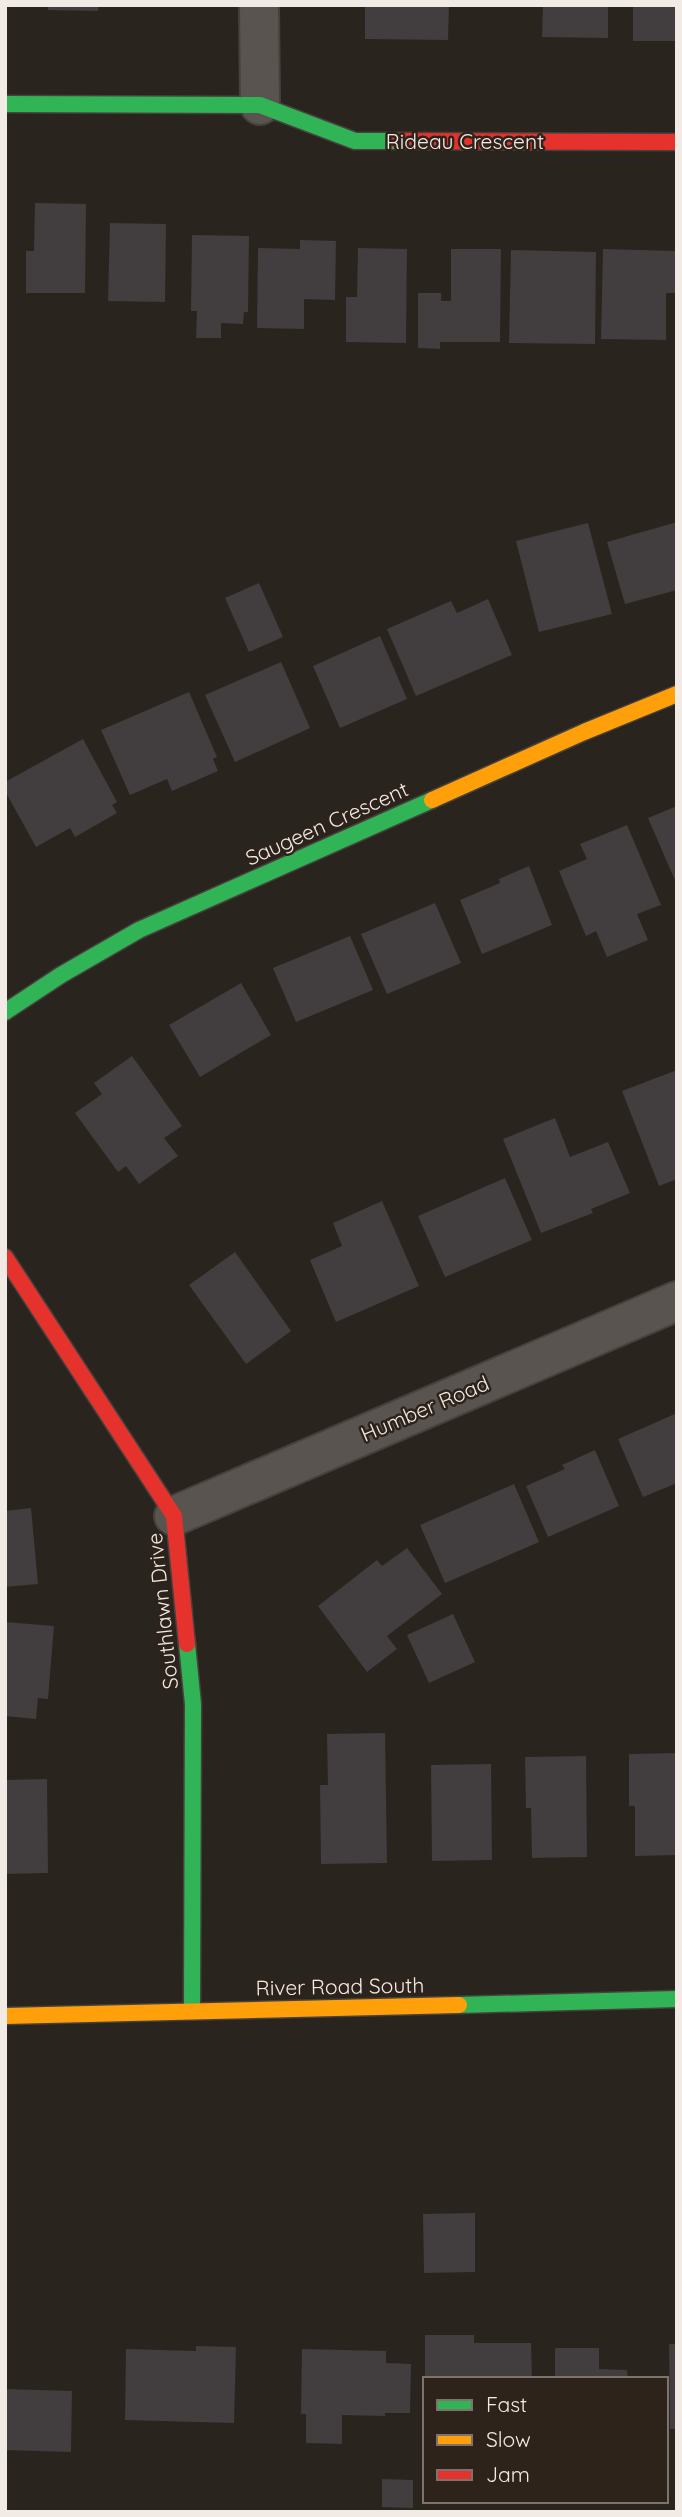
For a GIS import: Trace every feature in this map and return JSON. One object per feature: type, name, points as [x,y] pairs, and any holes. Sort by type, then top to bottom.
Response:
[{"type":"street","points":[[259,5],[260,105]]},
{"type":"street","name":"Rideau Crescent","points":[[5,104],[260,105],[355,141],[677,142]]},
{"type":"street","name":"Saugeen Crescent","points":[[5,1013],[61,975],[139,930],[584,732],[677,694]]},
{"type":"street","name":"Southlawn Drive","points":[[5,1257],[174,1516],[193,1704],[192,2011]]},
{"type":"street","name":"Humber Road","points":[[174,1516],[677,1301]]},
{"type":"street","name":"River Road South","points":[[5,2016],[677,1999]]},
{"type":"building","points":[[48,5],[99,5],[98,11],[48,10]]},
{"type":"building","points":[[365,5],[449,5],[448,40],[365,39]]},
{"type":"building","points":[[543,5],[608,5],[608,38],[542,37]]},
{"type":"building","points":[[633,5],[677,5],[677,41],[633,41]]},
{"type":"building","points":[[35,203],[86,204],[85,293],[26,293],[26,251],[34,251]]},
{"type":"building","points":[[110,223],[166,224],[165,302],[108,301]]},
{"type":"building","points":[[192,235],[249,236],[248,312],[244,312],[243,324],[221,323],[221,338],[196,338],[197,311],[191,311]]},
{"type":"building","points":[[300,240],[336,241],[335,300],[304,299],[304,329],[257,328],[258,248],[300,249]]},
{"type":"building","points":[[358,248],[407,249],[406,343],[346,342],[346,297],[357,297]]},
{"type":"building","points":[[451,249],[501,249],[500,342],[440,342],[440,349],[418,348],[418,293],[441,293],[441,301],[451,301]]},
{"type":"building","points":[[603,249],[677,251],[677,293],[666,293],[666,340],[601,339]]},
{"type":"building","points":[[511,250],[596,252],[595,344],[509,343]]},
{"type":"building","points":[[677,522],[677,590],[625,604],[607,542]]},
{"type":"building","points":[[588,523],[612,614],[539,632],[516,541]]},
{"type":"building","points":[[259,583],[283,637],[249,652],[225,598]]},
{"type":"building","points":[[488,599],[512,655],[416,696],[387,629],[451,601],[457,613]]},
{"type":"building","points":[[380,636],[407,699],[340,728],[313,666]]},
{"type":"building","points":[[281,662],[310,728],[235,762],[205,695]]},
{"type":"building","points":[[189,692],[217,757],[213,759],[218,771],[172,791],[167,779],[130,795],[101,730]]},
{"type":"building","points":[[83,739],[117,802],[112,805],[117,813],[75,837],[70,828],[36,847],[5,791],[5,782]]},
{"type":"building","points":[[677,806],[677,885],[648,818]]},
{"type":"building","points":[[627,825],[661,905],[637,914],[648,940],[607,957],[596,931],[586,936],[559,871],[587,859],[580,844]]},
{"type":"building","points":[[529,866],[552,925],[482,954],[460,900],[500,883],[499,879]]},
{"type":"building","points":[[435,903],[461,963],[387,994],[361,934]]},
{"type":"building","points":[[350,936],[373,990],[296,1022],[273,968]]},
{"type":"building","points":[[241,983],[271,1035],[200,1077],[169,1025]]},
{"type":"building","points":[[132,1056],[182,1126],[164,1138],[178,1156],[139,1184],[126,1166],[118,1172],[75,1113],[102,1094],[94,1083]]},
{"type":"building","points":[[677,1070],[677,1179],[659,1186],[622,1091]]},
{"type":"building","points":[[555,1118],[570,1157],[608,1142],[630,1193],[591,1209],[593,1213],[541,1233],[503,1139]]},
{"type":"building","points":[[505,1178],[532,1240],[445,1277],[418,1216]]},
{"type":"building","points":[[382,1201],[419,1286],[336,1322],[310,1260],[342,1246],[333,1223]]},
{"type":"building","points":[[235,1252],[291,1331],[246,1364],[189,1285]]},
{"type":"building","points":[[677,1413],[677,1483],[643,1497],[618,1439]]},
{"type":"building","points":[[595,1450],[619,1506],[548,1537],[526,1486],[565,1469],[562,1465]]},
{"type":"building","points":[[514,1484],[539,1542],[445,1583],[420,1525]]},
{"type":"building","points":[[31,1508],[38,1584],[5,1587],[5,1511]]},
{"type":"building","points":[[407,1548],[442,1594],[387,1636],[397,1649],[367,1672],[318,1606],[377,1560],[382,1566]]},
{"type":"building","points":[[453,1614],[475,1662],[429,1683],[407,1635]]},
{"type":"building","points":[[5,1622],[54,1626],[48,1699],[38,1698],[36,1719],[5,1716]]},
{"type":"building","points":[[385,1733],[387,1863],[321,1864],[320,1785],[328,1785],[327,1734]]},
{"type":"building","points":[[677,1753],[677,1855],[635,1856],[635,1806],[629,1806],[629,1754]]},
{"type":"building","points":[[586,1756],[587,1857],[532,1858],[531,1808],[526,1808],[525,1757]]},
{"type":"building","points":[[491,1764],[492,1860],[432,1861],[431,1765]]},
{"type":"building","points":[[47,1779],[48,1873],[5,1874],[5,1780]]},
{"type":"building","points":[[475,2213],[475,2272],[424,2273],[423,2214]]},
{"type":"building","points":[[425,2335],[474,2335],[474,2343],[531,2343],[532,2377],[425,2377]]},
{"type":"building","points":[[669,2344],[677,2344],[677,2429],[670,2429]]},
{"type":"building","points":[[196,2346],[236,2347],[234,2423],[125,2420],[126,2349],[196,2351]]},
{"type":"building","points":[[555,2348],[599,2348],[599,2369],[627,2370],[628,2377],[555,2377]]},
{"type":"building","points":[[302,2349],[386,2351],[386,2363],[411,2364],[410,2413],[385,2413],[385,2416],[342,2415],[342,2444],[306,2443],[306,2414],[301,2414]]},
{"type":"building","points":[[5,2389],[72,2391],[71,2452],[5,2450]]},
{"type":"building","points":[[382,2479],[413,2480],[413,2508],[382,2507]]},
{"type":"traffic: fast","points":[[5,104],[260,105],[355,141],[398,141]]},
{"type":"traffic: fast","points":[[5,1012],[61,975],[139,930],[432,800]]},
{"type":"traffic: fast","points":[[187,1644],[193,1704],[192,2011]]},
{"type":"traffic: fast","points":[[459,2005],[677,1999]]},
{"type":"traffic: slow","points":[[432,800],[677,694]]},
{"type":"traffic: slow","points":[[5,2016],[459,2005]]},
{"type":"traffic: jam","points":[[398,141],[677,142]]},
{"type":"traffic: jam","points":[[5,1257],[174,1516],[187,1644]]}]
